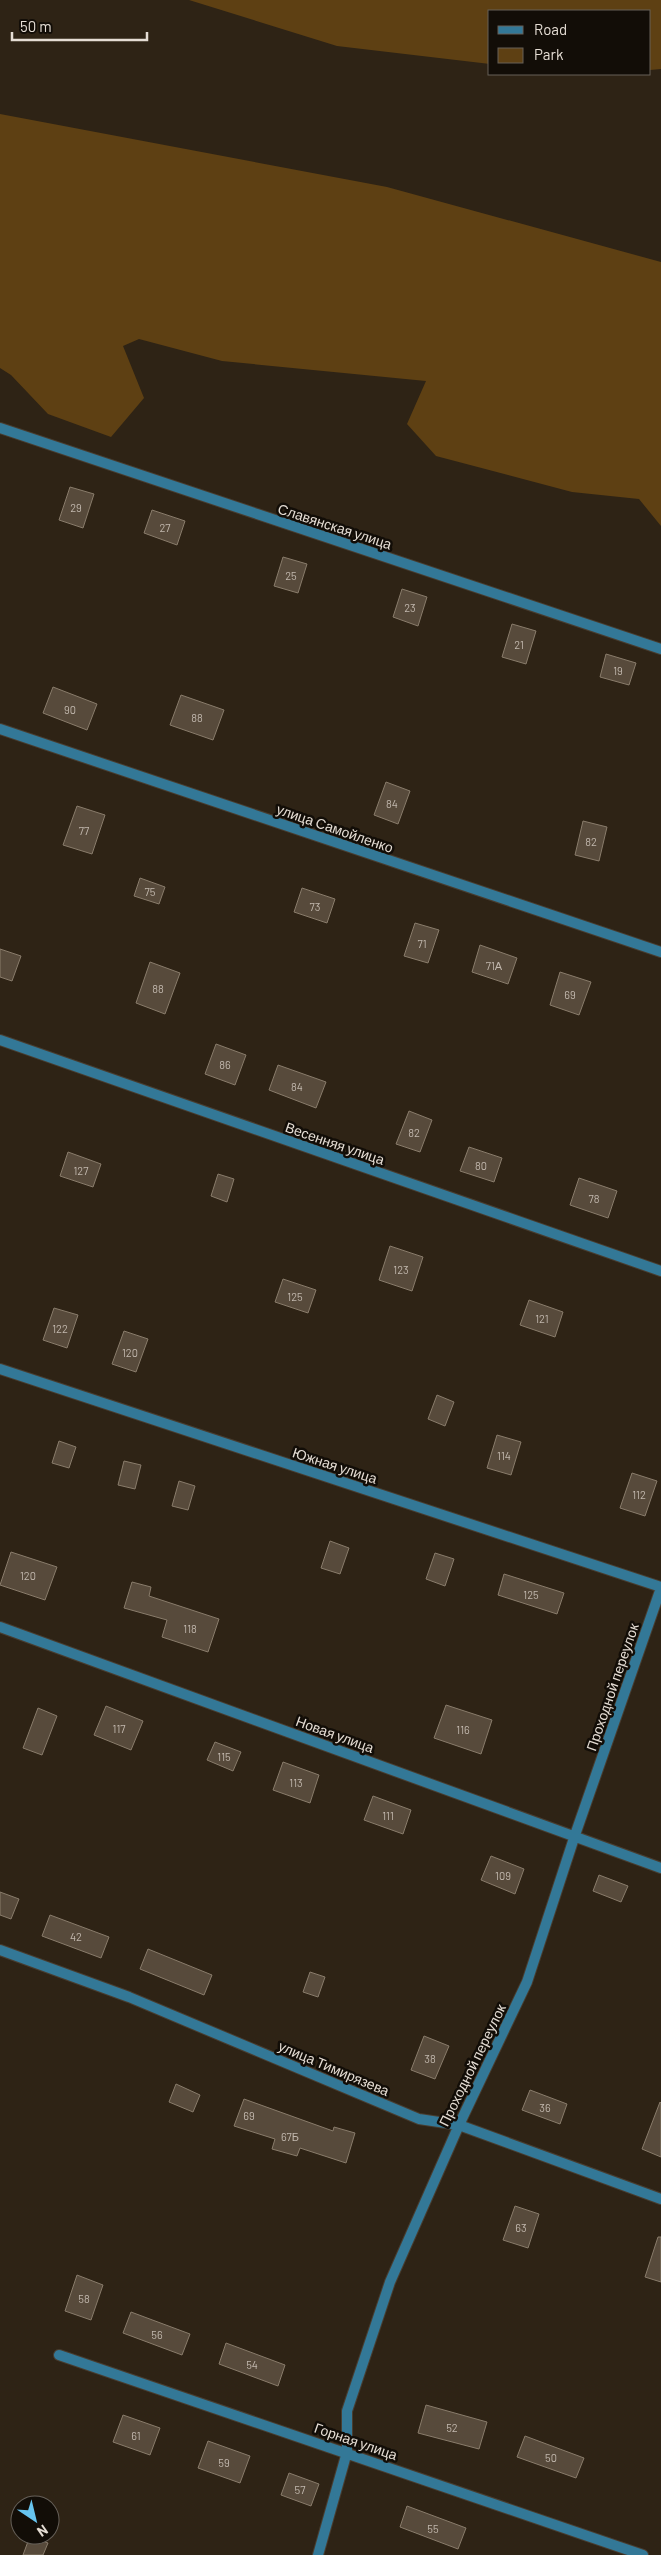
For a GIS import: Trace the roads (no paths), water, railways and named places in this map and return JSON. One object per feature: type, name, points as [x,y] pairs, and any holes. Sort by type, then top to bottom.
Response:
[{"type":"street","name":"Славянская улица","points":[[0,428],[661,649]]},
{"type":"street","name":"улица Самойленко","points":[[0,729],[661,952]]},
{"type":"street","name":"Весенняя улица","points":[[0,1040],[661,1271]]},
{"type":"street","name":"Южная улица","points":[[0,1369],[661,1588]]},
{"type":"street","name":"Проходной переулок","points":[[318,2555],[347,2452],[347,2410],[390,2282],[459,2126],[527,1982],[575,1835],[661,1588]]},
{"type":"street","name":"Новая улица","points":[[0,1628],[575,1835],[661,1868]]},
{"type":"street","name":"улица Тимирязева","points":[[0,1950],[128,1997],[419,2119],[459,2126],[661,2199]]},
{"type":"street","name":"Горная улица","points":[[59,2355],[347,2452],[643,2555]]}]
